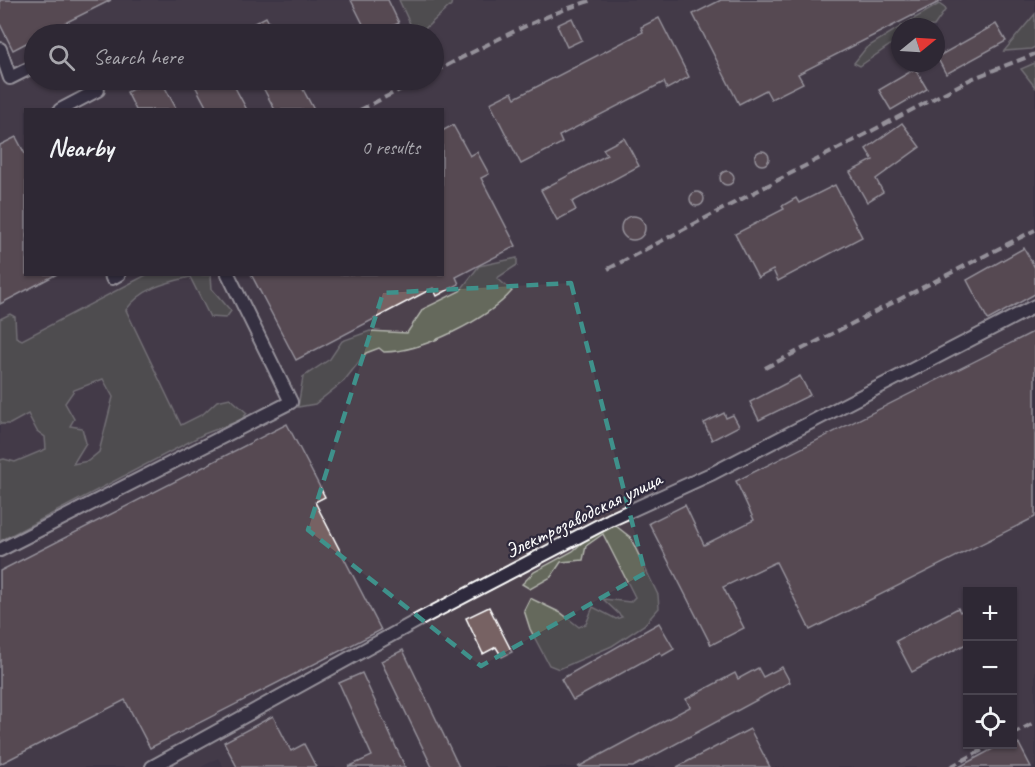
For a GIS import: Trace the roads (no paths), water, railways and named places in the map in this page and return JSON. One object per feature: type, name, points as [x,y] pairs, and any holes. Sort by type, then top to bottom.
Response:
[{"type":"street","points":[[0,50],[10,78],[24,71]]},
{"type":"street","points":[[64,108],[98,90]]},
{"type":"street","points":[[0,550],[291,402],[229,276]]},
{"type":"street","name":"Электрозаводская улица","points":[[152,767],[424,617],[610,520],[723,467],[1035,306]]},
{"type":"railway","points":[[444,67],[532,23],[593,0]]},
{"type":"railway","points":[[608,269],[971,79],[1035,54]]},
{"type":"railway","points":[[364,108],[399,90]]},
{"type":"railway","points":[[765,368],[1035,230]]},
{"type":"railway","points":[[1017,732],[1035,722]]},
{"type":"railway","points":[[950,767],[984,749]]}]
